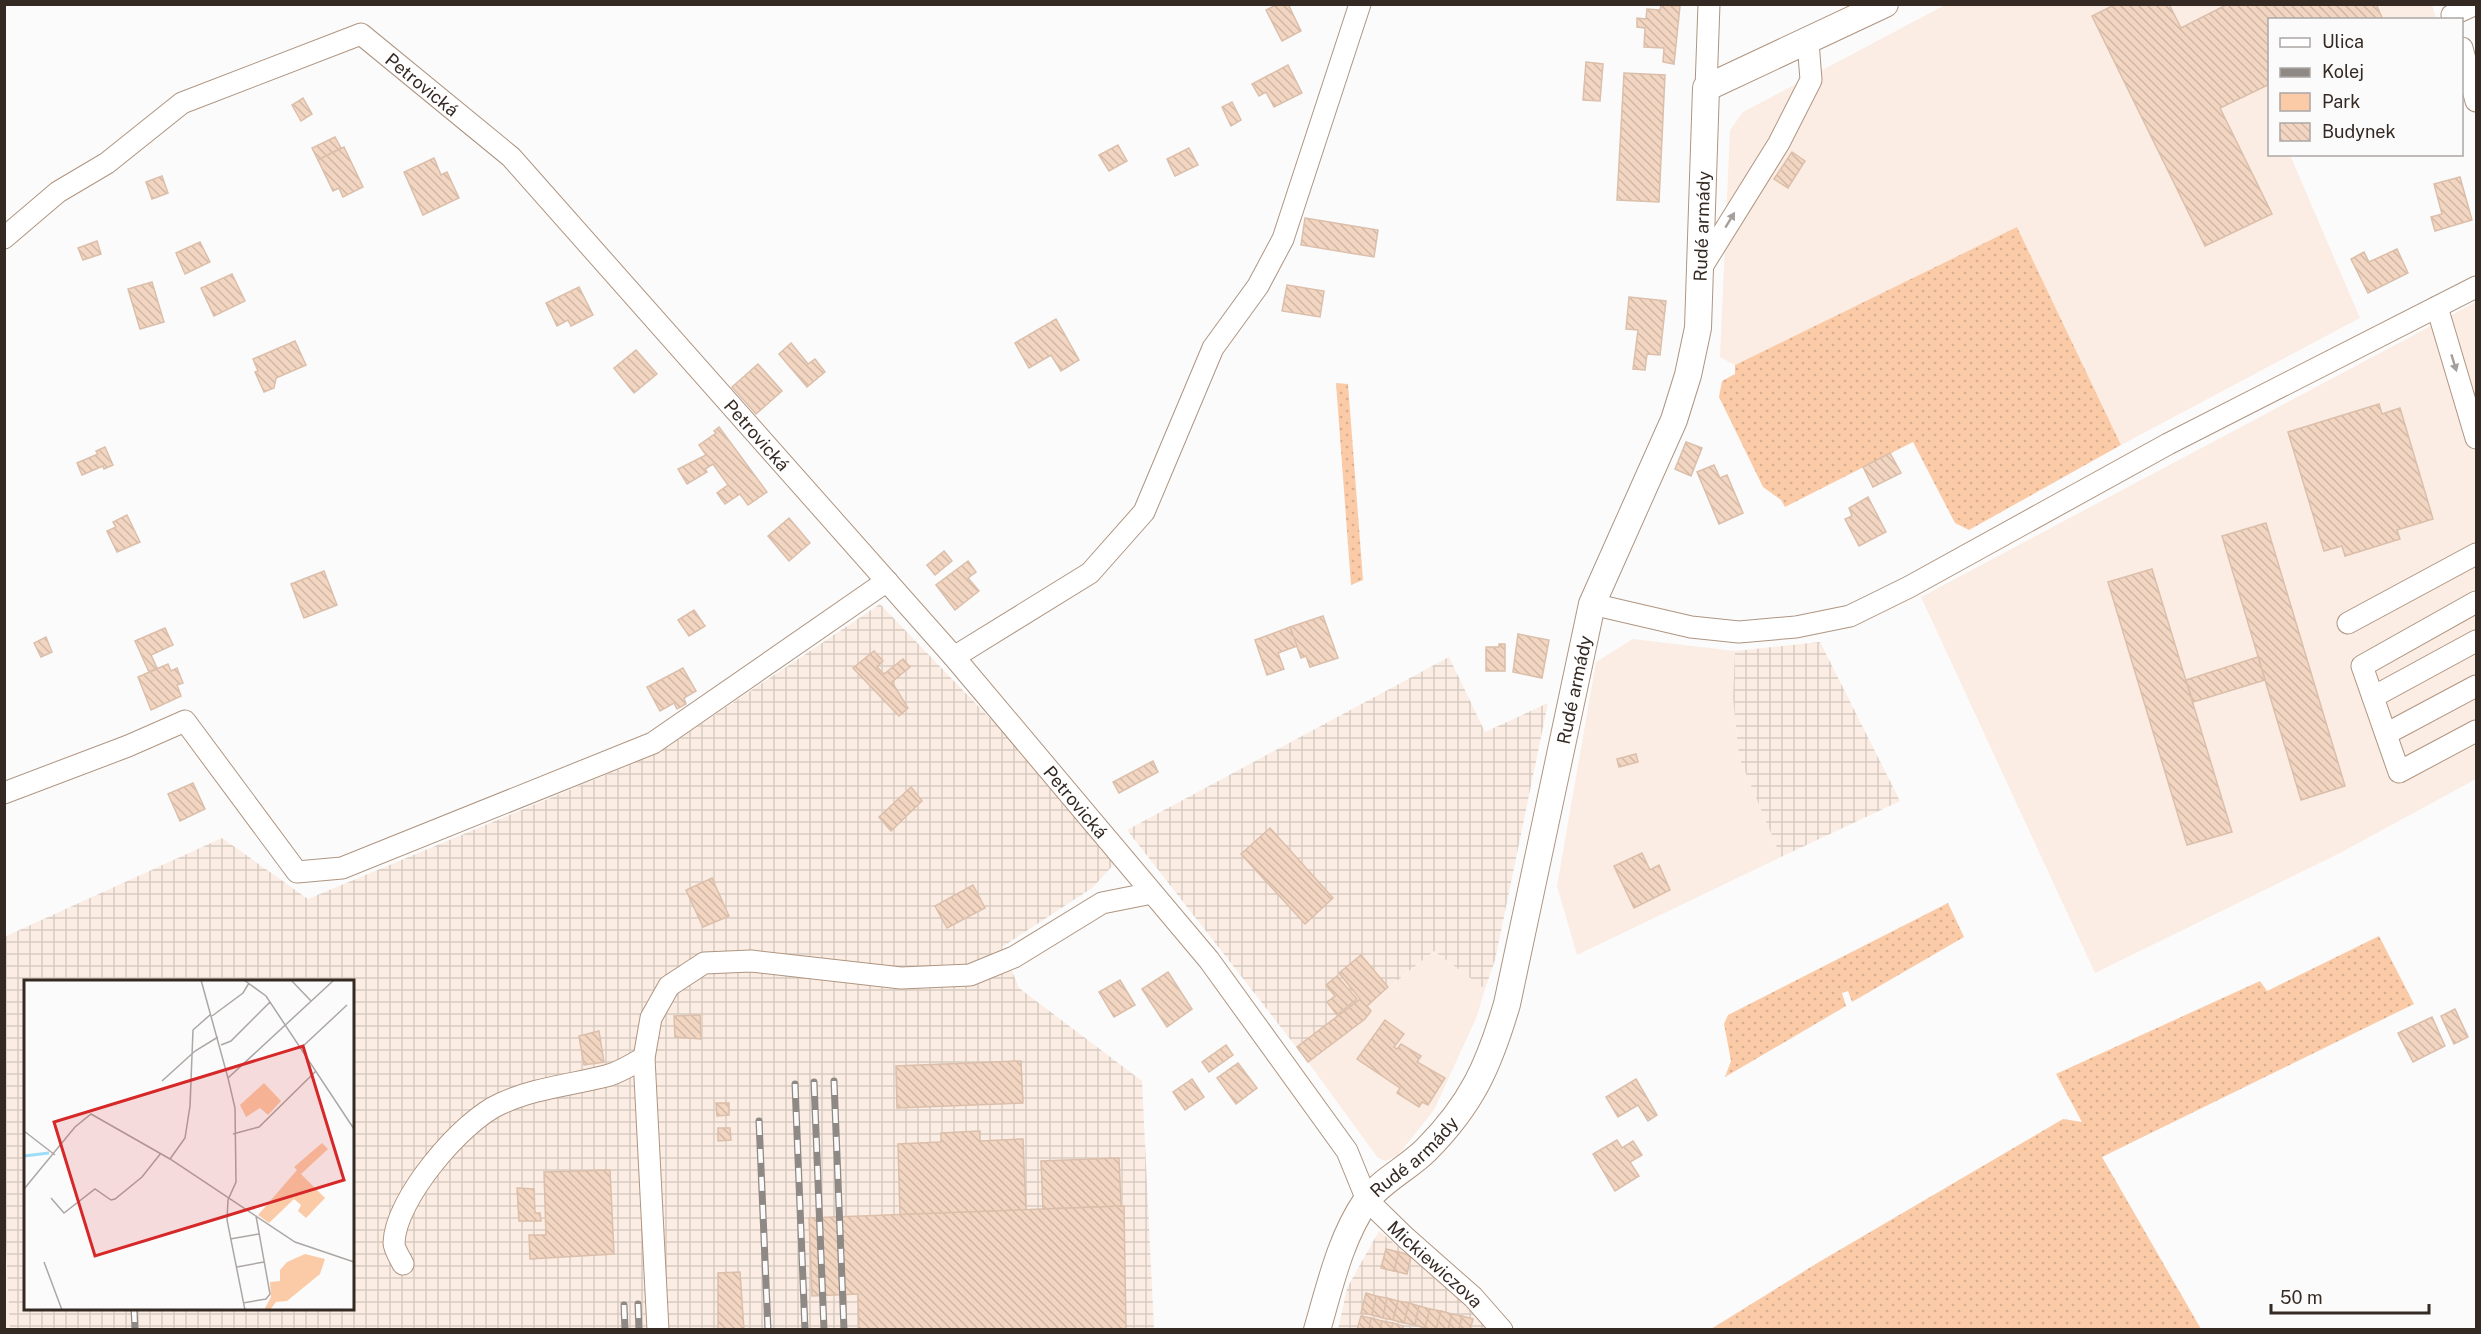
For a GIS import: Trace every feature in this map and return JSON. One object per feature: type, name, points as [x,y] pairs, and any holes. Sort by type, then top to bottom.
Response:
[{"type":"main road","points":[[1706,88],[1885,4]]},
{"type":"main road","name":"Rudé armády","points":[[1317,1329],[1346,1237],[1367,1200],[1426,1150],[1466,1105],[1491,1057],[1507,1004],[1592,604],[1674,420],[1688,375],[1698,328],[1706,88]]},
{"type":"street","points":[[954,657],[1090,573],[1144,512],[1213,348],[1257,286],[1283,239],[1360,4]]},
{"type":"street","name":"Rudé armády","points":[[1706,88],[1708,4]]},
{"type":"street","points":[[2452,13],[2476,4]]},
{"type":"street","name":"Petrovická","points":[[4,238],[58,192],[107,163],[182,103],[361,34],[511,157],[954,657],[1209,960],[1347,1151],[1367,1200]]},
{"type":"street","points":[[1700,270],[1779,143],[1812,80],[1808,42]]},
{"type":"street","points":[[2463,52],[2476,102]]},
{"type":"street","points":[[1592,604],[1691,627],[1739,632],[1796,627],[1850,616],[1909,587],[2168,444],[2476,287]]},
{"type":"street","points":[[2437,307],[2476,438]]},
{"type":"street","points":[[2348,623],[2476,554]]},
{"type":"street","points":[[4,793],[108,754],[185,721],[297,872],[342,868],[653,743],[887,581]]},
{"type":"street","points":[[2476,602],[2362,666],[2398,772],[2476,731]]},
{"type":"street","points":[[2373,697],[2476,641]]},
{"type":"street","points":[[2386,734],[2476,686]]},
{"type":"street","points":[[658,1329],[644,1058],[651,1018],[669,986],[704,963],[751,961],[901,978],[970,975],[1014,957],[1102,903],[1152,893]]},
{"type":"street","points":[[403,1264],[394,1244],[399,1221],[416,1184],[455,1138],[498,1104],[553,1086],[609,1076],[644,1058]]},
{"type":"street","name":"Mickiewiczova","points":[[1367,1200],[1473,1297],[1502,1329]]},
{"type":"shaded area","points":[[1945,5],[2432,5],[2436,17],[2268,18],[2268,156],[2290,156],[2360,318],[2121,445],[2017,227],[1735,365],[1720,357],[1730,130],[1743,112]]},
{"type":"shaded area","points":[[2476,302],[2476,779],[2340,853],[2095,973],[1921,597]]},
{"type":"shaded area","points":[[880,604],[1023,753],[1118,860],[1092,888],[1002,947],[1019,988],[1142,1081],[1154,1329],[10,1329],[4,1197],[4,937],[222,838],[308,899],[658,753]]},
{"type":"shaded area","points":[[1633,639],[1735,651],[1733,698],[1739,757],[1781,857],[1577,955],[1557,886],[1596,662]]},
{"type":"shaded area","points":[[1820,642],[1900,801],[1781,857],[1739,757],[1733,698],[1735,651]]},
{"type":"shaded area","points":[[1449,657],[1485,732],[1548,703],[1495,960],[1485,989],[1434,951],[1367,1005],[1371,1011],[1365,1019],[1308,1062],[1127,830]]},
{"type":"shaded area","points":[[1434,951],[1485,989],[1477,1016],[1434,1110],[1398,1155],[1386,1161],[1378,1158],[1308,1062],[1365,1019],[1367,1006]]},
{"type":"shaded area","points":[[4,1183],[11,1330],[4,1329]]},
{"type":"shaded area","points":[[1379,1231],[1454,1293],[1489,1329],[1338,1330],[1347,1288]]},
{"type":"green space","points":[[2017,227],[2121,445],[1969,530],[1955,523],[1913,442],[1785,507],[1781,500],[1763,487],[1719,397],[1722,381],[1735,374],[1735,365]]},
{"type":"green space","points":[[1336,383],[1348,384],[1363,580],[1351,585]]},
{"type":"green space","points":[[1948,903],[1964,937],[1852,1002],[1848,991],[1842,993],[1846,1006],[1725,1077],[1731,1061],[1724,1024],[1728,1015]]},
{"type":"green space","points":[[2379,936],[2414,1004],[2102,1157],[2201,1329],[1711,1329],[1819,1262],[2063,1119],[2082,1122],[2056,1074],[2260,981],[2267,991]]},
{"type":"building","points":[[1278,4],[1288,4],[1301,31],[1282,41],[1266,10]]},
{"type":"building","points":[[2116,4],[2169,4],[2181,28],[2228,4],[2376,4],[2382,18],[2268,18],[2268,85],[2220,108],[2272,214],[2205,246],[2092,16]]},
{"type":"building","points":[[1661,5],[1680,6],[1674,64],[1663,62],[1664,48],[1644,47],[1645,28],[1637,27],[1637,18],[1646,19],[1647,9],[1660,10]]},
{"type":"building","points":[[1586,62],[1603,64],[1600,101],[1583,100]]},
{"type":"building","points":[[1288,65],[1302,93],[1274,107],[1266,92],[1259,96],[1252,84]]},
{"type":"building","points":[[1624,73],[1665,75],[1659,202],[1617,200]]},
{"type":"building","points":[[303,98],[312,114],[301,121],[292,105]]},
{"type":"building","points":[[1232,102],[1241,120],[1231,126],[1222,107]]},
{"type":"building","points":[[335,137],[341,148],[318,160],[312,148]]},
{"type":"building","points":[[1118,145],[1127,161],[1109,171],[1099,155]]},
{"type":"building","points":[[344,147],[363,187],[343,197],[339,188],[333,191],[318,160]]},
{"type":"building","points":[[1189,148],[1198,165],[1175,176],[1167,159]]},
{"type":"building","points":[[1792,152],[1805,161],[1788,188],[1774,179]]},
{"type":"building","points":[[434,158],[441,175],[447,172],[459,198],[423,215],[404,172]]},
{"type":"building","points":[[162,176],[168,193],[152,199],[146,182]]},
{"type":"building","points":[[2460,177],[2472,220],[2435,231],[2431,217],[2442,214],[2434,184]]},
{"type":"building","points":[[1305,218],[1378,230],[1374,257],[1301,245]]},
{"type":"building","points":[[97,241],[101,254],[83,260],[78,248]]},
{"type":"building","points":[[200,242],[210,262],[185,274],[176,253]]},
{"type":"building","points":[[2397,249],[2408,273],[2368,293],[2351,259],[2364,252],[2369,262]]},
{"type":"building","points":[[232,274],[245,301],[214,316],[201,288]]},
{"type":"building","points":[[152,282],[164,322],[140,329],[128,289]]},
{"type":"building","points":[[1287,285],[1324,291],[1320,317],[1282,311]]},
{"type":"building","points":[[579,287],[593,315],[571,326],[568,320],[557,326],[546,303]]},
{"type":"building","points":[[1629,297],[1666,301],[1660,355],[1647,354],[1645,370],[1633,369],[1638,330],[1626,329]]},
{"type":"building","points":[[1056,319],[1079,360],[1061,371],[1051,355],[1029,368],[1015,343]]},
{"type":"building","points":[[295,341],[306,365],[276,378],[274,388],[264,392],[255,372],[258,371],[253,359]]},
{"type":"building","points":[[791,343],[808,364],[815,359],[825,372],[807,387],[779,354]]},
{"type":"building","points":[[636,350],[657,374],[634,393],[614,368]]},
{"type":"building","points":[[758,364],[782,391],[756,414],[732,387]]},
{"type":"building","points":[[2379,404],[2382,414],[2400,408],[2433,519],[2397,530],[2400,539],[2345,556],[2342,546],[2324,551],[2288,432]]},
{"type":"building","points":[[719,427],[767,492],[748,505],[740,494],[725,504],[717,493],[728,485],[713,464],[705,469],[707,472],[687,484],[678,469],[706,455],[699,445],[716,433],[714,431]]},
{"type":"building","points":[[1686,442],[1702,448],[1691,476],[1675,469]]},
{"type":"building","points":[[105,447],[113,465],[104,469],[103,466],[82,475],[77,463],[98,454],[96,451]]},
{"type":"building","points":[[1890,453],[1901,473],[1873,487],[1863,467]]},
{"type":"building","points":[[1714,465],[1720,478],[1727,475],[1743,513],[1719,524],[1697,472]]},
{"type":"building","points":[[1868,497],[1886,532],[1859,546],[1845,519],[1852,516],[1849,508]]},
{"type":"building","points":[[127,515],[140,542],[117,552],[107,531],[116,527],[113,522]]},
{"type":"building","points":[[789,518],[810,543],[789,561],[768,536]]},
{"type":"building","points":[[2266,523],[2345,786],[2301,800],[2222,536]]},
{"type":"building","points":[[944,551],[952,561],[935,575],[927,565]]},
{"type":"building","points":[[968,561],[976,572],[968,578],[979,591],[955,610],[936,585]]},
{"type":"building","points":[[2152,569],[2232,832],[2187,845],[2108,582]]},
{"type":"building","points":[[324,571],[337,605],[304,618],[291,584]]},
{"type":"building","points":[[694,610],[705,626],[689,636],[678,620]]},
{"type":"building","points":[[1323,616],[1338,658],[1310,667],[1306,656],[1301,658],[1290,627]]},
{"type":"building","points":[[1290,627],[1297,646],[1278,653],[1284,669],[1267,675],[1255,640]]},
{"type":"building","points":[[165,628],[173,645],[151,655],[157,668],[149,672],[135,641]]},
{"type":"building","points":[[1518,634],[1549,640],[1542,678],[1513,672]]},
{"type":"building","points":[[46,637],[52,652],[41,657],[34,643]]},
{"type":"building","points":[[1499,644],[1505,644],[1505,671],[1486,671],[1486,647],[1499,647]]},
{"type":"building","points":[[874,651],[883,661],[877,667],[884,674],[903,659],[910,667],[892,682],[908,708],[899,716],[853,668]]},
{"type":"building","points":[[2258,657],[2265,680],[2193,702],[2186,680]]},
{"type":"building","points":[[168,664],[171,671],[177,668],[183,683],[177,685],[181,696],[151,710],[138,677]]},
{"type":"building","points":[[683,668],[696,691],[684,698],[686,704],[677,709],[674,703],[660,711],[647,687]]},
{"type":"building","points":[[1636,754],[1638,762],[1619,767],[1617,759]]},
{"type":"building","points":[[1153,761],[1158,772],[1119,793],[1113,782]]},
{"type":"building","points":[[193,783],[205,809],[180,821],[168,794]]},
{"type":"building","points":[[911,787],[922,801],[891,831],[879,817]]},
{"type":"building","points":[[1270,828],[1333,898],[1305,924],[1241,854]]},
{"type":"building","points":[[1642,853],[1650,870],[1659,865],[1670,890],[1634,908],[1614,866]]},
{"type":"building","points":[[712,878],[729,916],[703,927],[686,890]]},
{"type":"building","points":[[973,885],[985,908],[947,928],[935,906]]},
{"type":"building","points":[[1361,955],[1388,987],[1367,1006],[1371,1011],[1365,1019],[1308,1062],[1297,1047],[1360,999],[1339,973]]},
{"type":"building","points":[[1168,972],[1192,1009],[1167,1027],[1142,989]]},
{"type":"building","points":[[1337,976],[1357,999],[1337,1015],[1327,1002],[1335,996],[1326,985]]},
{"type":"building","points":[[1120,980],[1135,1005],[1114,1017],[1099,992]]},
{"type":"building","points":[[2455,1009],[2468,1037],[2454,1044],[2441,1016]]},
{"type":"building","points":[[700,1015],[701,1039],[675,1037],[674,1016]]},
{"type":"building","points":[[2432,1017],[2445,1046],[2413,1062],[2398,1033]]},
{"type":"building","points":[[1385,1020],[1404,1034],[1394,1047],[1397,1049],[1401,1044],[1421,1056],[1417,1062],[1445,1078],[1428,1105],[1422,1102],[1419,1107],[1397,1093],[1400,1088],[1357,1059]]},
{"type":"building","points":[[599,1031],[604,1062],[584,1065],[579,1036]]},
{"type":"building","points":[[1226,1045],[1233,1055],[1209,1072],[1202,1062]]},
{"type":"building","points":[[1021,1061],[1023,1103],[897,1108],[896,1066]]},
{"type":"building","points":[[1238,1063],[1257,1088],[1236,1104],[1217,1078]]},
{"type":"building","points":[[1192,1079],[1204,1097],[1185,1110],[1173,1092]]},
{"type":"building","points":[[1636,1079],[1657,1115],[1648,1121],[1638,1105],[1618,1117],[1606,1097]]},
{"type":"building","points":[[716,1103],[729,1103],[729,1115],[717,1116]]},
{"type":"building","points":[[718,1128],[730,1128],[731,1140],[718,1141]]},
{"type":"building","points":[[980,1131],[980,1141],[1023,1139],[1026,1210],[900,1215],[898,1144],[941,1142],[941,1133]]},
{"type":"building","points":[[1617,1140],[1622,1148],[1633,1141],[1642,1155],[1630,1162],[1639,1176],[1615,1191],[1593,1154]]},
{"type":"building","points":[[1119,1158],[1121,1206],[1043,1209],[1041,1161]]},
{"type":"building","points":[[610,1170],[614,1254],[530,1259],[529,1235],[546,1235],[544,1172]]},
{"type":"building","points":[[517,1188],[534,1189],[535,1213],[540,1213],[541,1221],[519,1221]]},
{"type":"building","points":[[1124,1206],[1126,1330],[859,1330],[858,1294],[812,1296],[809,1218]]},
{"type":"building","points":[[1386,1249],[1399,1252],[1394,1271],[1381,1268]]},
{"type":"building","points":[[1399,1252],[1411,1256],[1407,1274],[1394,1271]]},
{"type":"building","points":[[740,1272],[744,1330],[718,1330],[718,1273]]},
{"type":"building","points":[[1366,1293],[1376,1296],[1372,1315],[1361,1313]]},
{"type":"building","points":[[1376,1296],[1387,1298],[1383,1318],[1372,1315]]},
{"type":"building","points":[[1387,1298],[1398,1301],[1393,1320],[1383,1318]]},
{"type":"building","points":[[1398,1301],[1409,1303],[1404,1323],[1393,1320]]},
{"type":"building","points":[[1409,1303],[1419,1306],[1415,1325],[1404,1323]]},
{"type":"building","points":[[1419,1306],[1430,1309],[1425,1328],[1415,1325]]},
{"type":"building","points":[[1430,1309],[1441,1311],[1436,1330],[1425,1328]]},
{"type":"building","points":[[1441,1311],[1452,1314],[1448,1330],[1436,1330]]},
{"type":"building","points":[[1452,1314],[1462,1316],[1459,1330],[1448,1330]]},
{"type":"building","points":[[1361,1316],[1371,1318],[1369,1330],[1357,1330]]},
{"type":"building","points":[[1462,1316],[1473,1319],[1470,1330],[1459,1330]]},
{"type":"building","points":[[1371,1318],[1382,1321],[1380,1330],[1369,1330]]},
{"type":"building","points":[[1382,1321],[1393,1323],[1391,1330],[1380,1330]]},
{"type":"building","points":[[1393,1323],[1403,1326],[1403,1330],[1391,1330]]},
{"type":"railway","points":[[834,1081],[844,1330]]},
{"type":"railway","points":[[814,1082],[824,1330]]},
{"type":"railway","points":[[795,1084],[805,1330]]},
{"type":"railway","points":[[759,1121],[768,1330]]},
{"type":"railway","points":[[638,1304],[639,1330]]},
{"type":"railway","points":[[624,1305],[625,1330]]},
{"type":"railway","points":[[134,1310],[135,1330]]}]
